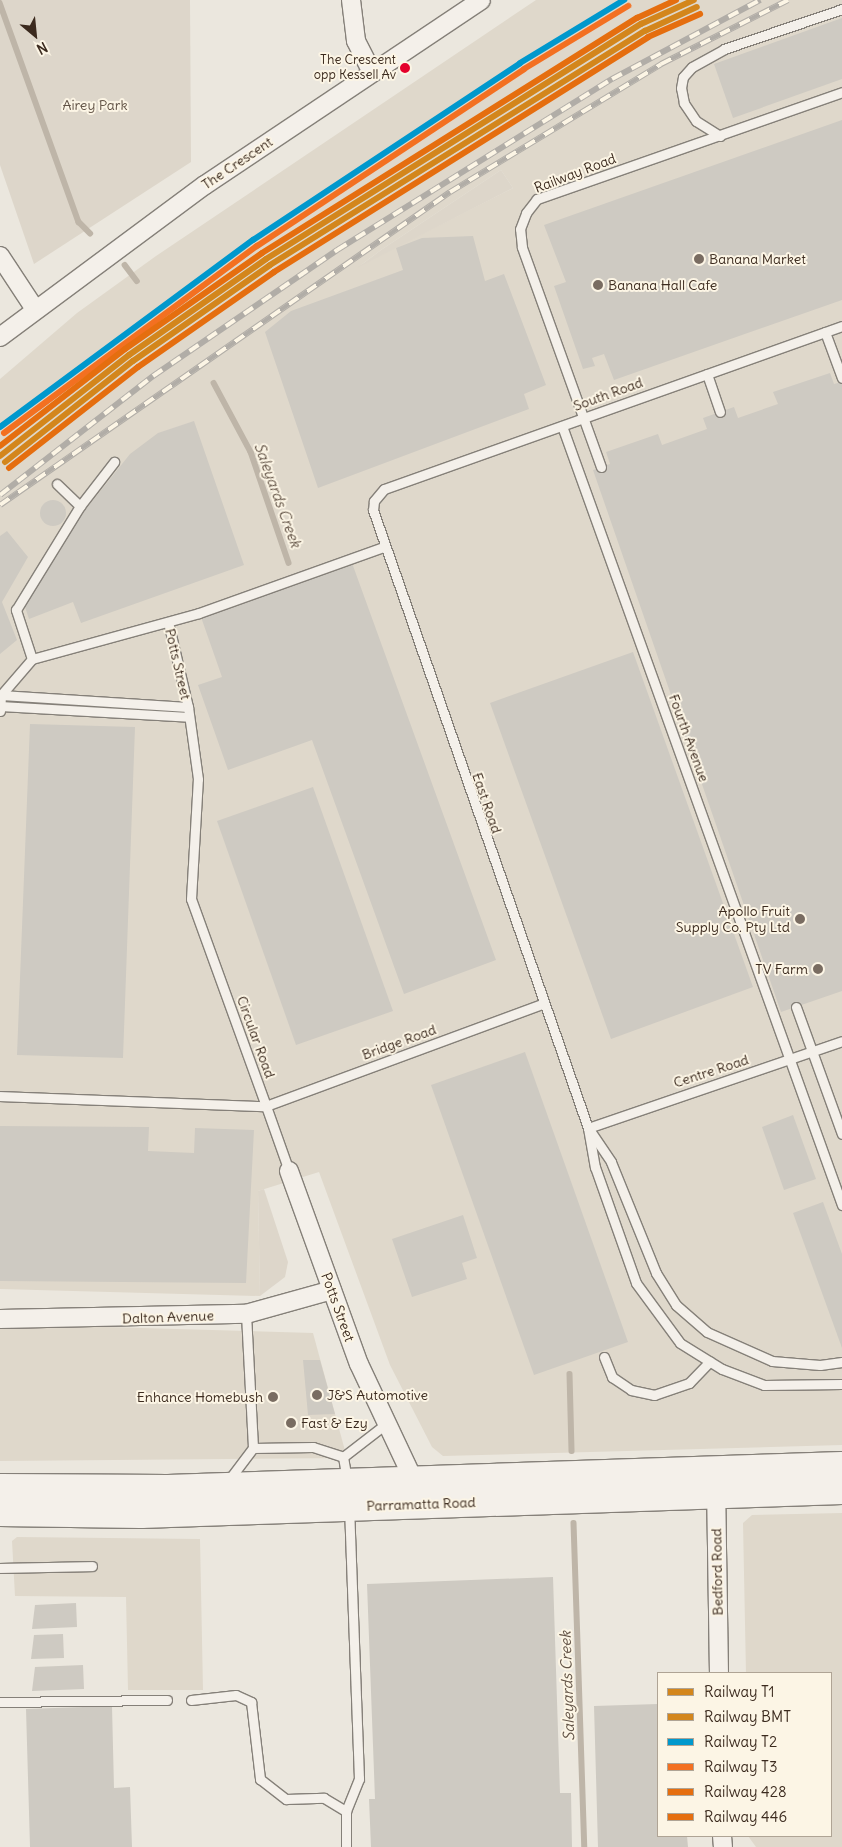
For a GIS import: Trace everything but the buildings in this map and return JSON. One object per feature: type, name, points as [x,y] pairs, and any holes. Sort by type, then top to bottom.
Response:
[{"type":"highway","name":"Parramatta Road","points":[[0,1488],[224,1487],[346,1482],[414,1492],[716,1481],[842,1466]]},
{"type":"highway","name":"Parramatta Road","points":[[716,1481],[842,1490]]},
{"type":"highway","name":"Parramatta Road","points":[[0,1512],[141,1514],[346,1482]]},
{"type":"street","points":[[351,0],[356,41],[372,72]]},
{"type":"street","name":"The Crescent","points":[[0,337],[34,309],[205,185],[481,0]]},
{"type":"street","points":[[0,256],[34,309]]},
{"type":"street","name":"Potts Street","points":[[290,1171],[332,1290],[414,1492]]},
{"type":"street","name":"Dalton Avenue","points":[[0,1319],[246,1314],[332,1290]]},
{"type":"street","name":"Bedford Road","points":[[716,1481],[718,1672]]},
{"type":"lane","points":[[720,136],[696,121],[684,103],[682,83],[692,66],[724,49],[842,9]]},
{"type":"lane","name":"Railway Road","points":[[583,418],[522,247],[520,230],[526,213],[537,199],[842,92]]},
{"type":"lane","name":"South Road","points":[[384,489],[842,326]]},
{"type":"lane","points":[[825,332],[842,378]]},
{"type":"lane","points":[[707,374],[720,412]]},
{"type":"lane","points":[[583,418],[601,467]]},
{"type":"lane","name":"Fourth Avenue","points":[[562,426],[842,1205]]},
{"type":"lane","points":[[32,659],[16,610],[80,506],[114,462]]},
{"type":"lane","points":[[57,484],[80,506]]},
{"type":"lane","name":"East Road","points":[[384,489],[374,500],[373,510],[383,546],[542,1004],[588,1128]]},
{"type":"lane","points":[[0,711],[2,695],[32,659],[199,613],[383,546]]},
{"type":"lane","name":"Potts Street","points":[[168,622],[188,707]]},
{"type":"lane","points":[[2,695],[188,707]]},
{"type":"lane","points":[[0,706],[190,717]]},
{"type":"lane","name":"Circular Road","points":[[188,707],[198,779],[190,898],[266,1106]]},
{"type":"lane","name":"Bridge Road","points":[[266,1106],[542,1004]]},
{"type":"lane","points":[[796,1007],[842,1134]]},
{"type":"lane","name":"Centre Road","points":[[588,1128],[842,1041]]},
{"type":"lane","points":[[0,1096],[266,1106]]},
{"type":"lane","name":"Potts Street","points":[[266,1106],[290,1171]]},
{"type":"lane","points":[[588,1128],[595,1167],[636,1283],[680,1343],[710,1361],[764,1385],[842,1384]]},
{"type":"lane","points":[[588,1128],[611,1162],[656,1273],[676,1305],[707,1332],[772,1361],[842,1362]]},
{"type":"lane","points":[[224,1487],[253,1448],[246,1314]]},
{"type":"lane","points":[[604,1357],[612,1377],[631,1390],[654,1395],[689,1383],[710,1361]]},
{"type":"lane","points":[[346,1847],[346,1811],[359,1779],[346,1482],[387,1423]]},
{"type":"lane","points":[[253,1448],[313,1447],[346,1482]]},
{"type":"lane","points":[[0,1568],[92,1566]]},
{"type":"lane","points":[[191,1700],[236,1695],[251,1702],[260,1779],[286,1799],[324,1798],[346,1811]]},
{"type":"lane","points":[[0,1702],[167,1700]]},
{"type":"shaded area","points":[[536,0],[842,0],[842,1445],[443,1456],[432,1447],[390,1365],[319,1172],[258,1191],[260,1296],[0,1289],[0,379],[77,313],[156,256]],"holes":[[[501,170],[513,188],[361,265]]]},
{"type":"shaded area","points":[[0,1324],[313,1333],[347,1458],[0,1461]]},
{"type":"shaded area","points":[[842,1513],[842,1847],[756,1847],[749,1837],[832,1837],[832,1672],[746,1672],[743,1523],[752,1515]]},
{"type":"shaded area","points":[[17,1537],[200,1539],[203,1690],[128,1690],[126,1597],[15,1596],[12,1541]]},
{"type":"green space","name":"Airey Park","points":[[0,0],[190,0],[191,162],[34,264],[0,165]]},
{"type":"green space","points":[[501,170],[513,188],[357,268],[381,250]]},
{"type":"green space","points":[[264,1189],[288,1262],[285,1277],[260,1296],[258,1191]]},
{"type":"waterway","name":"Saleyards Creek","points":[[0,3],[79,222],[90,233]]},
{"type":"waterway","points":[[125,265],[137,281]]},
{"type":"waterway","name":"Saleyards Creek","points":[[214,383],[251,452],[289,563]]},
{"type":"waterway","name":"Saleyards Creek","points":[[570,1374],[572,1451]]},
{"type":"waterway","name":"Saleyards Creek","points":[[574,1523],[585,1847]]},
{"type":"railway","points":[[0,495],[153,376],[337,250],[612,79],[760,0]]},
{"type":"railway","points":[[0,505],[450,192],[661,64],[788,0]]},
{"type":"rail line","name":"T2","points":[[0,427],[253,240],[520,63],[624,0]]},
{"type":"rail line","name":"428","points":[[0,446],[125,349],[262,253],[637,18],[676,0]]},
{"type":"rail line","name":"T1","points":[[0,456],[129,355],[266,259],[641,24],[694,0]]},
{"type":"rail line","name":"T3","points":[[4,433],[257,246],[524,69],[628,6]]},
{"type":"rail line","name":"BMT","points":[[5,462],[133,361],[270,265],[645,31],[697,7]]},
{"type":"rail line","name":"446","points":[[9,468],[138,367],[274,272],[648,37],[700,14]]},
{"type":"place","name":"The Crescent opp Kessell Av","points":[[405,68]]},
{"type":"place","name":"Banana Market","points":[[699,259]]},
{"type":"place","name":"Banana Hall Cafe","points":[[598,285]]},
{"type":"place","name":"Apollo Fruit Supply Co. Pty Ltd","points":[[800,919]]},
{"type":"place","name":"TV Farm","points":[[818,969]]},
{"type":"place","name":"J&S Automotive","points":[[317,1395]]},
{"type":"place","name":"Enhance Homebush","points":[[273,1397]]},
{"type":"place","name":"Fast & Ezy","points":[[291,1423]]}]
